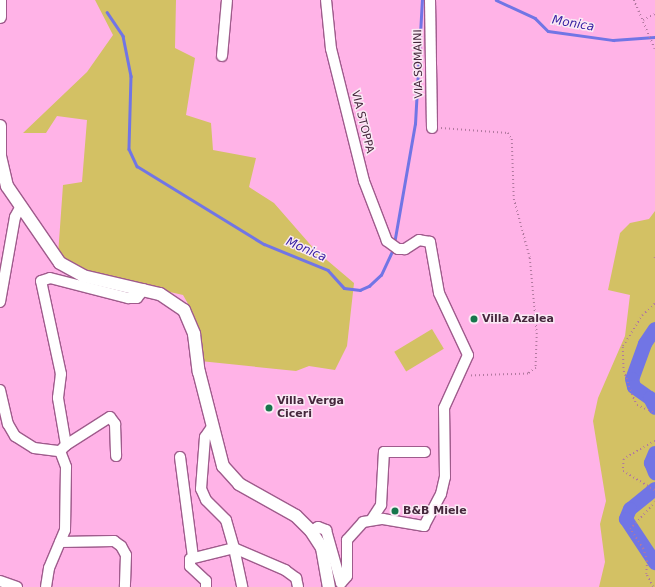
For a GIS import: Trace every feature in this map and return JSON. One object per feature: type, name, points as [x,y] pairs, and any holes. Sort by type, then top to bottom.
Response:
[{"type":"main road","points":[[0,0],[0,16]]},
{"type":"main road","points":[[0,126],[3,174],[20,208],[54,256],[72,272],[144,289],[172,300],[190,321],[217,450],[231,476],[253,494],[296,516],[311,531],[322,548],[329,587]]},
{"type":"street","points":[[222,56],[227,0]]},
{"type":"street","name":"VIA STOPPA","points":[[326,0],[332,50],[364,181],[394,248],[425,239],[433,248],[439,293],[447,316],[466,348],[466,363],[459,377]]},
{"type":"street","name":"VIA SOMAINI","points":[[430,0],[432,128]]},
{"type":"street","points":[[0,302],[14,217],[20,208]]},
{"type":"street","points":[[46,587],[49,568],[60,542],[67,499],[66,467],[58,398],[61,374],[41,281],[50,278],[128,298],[137,298],[144,289]]},
{"type":"street","points":[[372,519],[424,526],[441,494],[445,478],[444,408],[459,377]]},
{"type":"street","points":[[0,390],[4,427],[24,443],[63,448],[110,417],[115,424],[116,456]]},
{"type":"street","points":[[212,427],[205,437],[201,489],[206,500],[226,520],[234,548],[242,587]]},
{"type":"street","points":[[311,531],[318,527],[326,530],[342,583],[348,576],[347,540],[360,525],[372,519],[381,505],[384,452],[425,452]]},
{"type":"street","points":[[180,457],[193,557],[190,566],[206,581],[206,587]]},
{"type":"street","points":[[60,542],[114,541],[121,546],[126,555],[125,587]]},
{"type":"street","points":[[193,557],[234,548],[285,570],[296,578],[298,587]]},
{"type":"street","points":[[0,581],[16,587]]},
{"type":"path","points":[[634,0],[650,31],[655,49]]},
{"type":"path","points":[[643,20],[655,14]]},
{"type":"path","points":[[432,128],[470,127],[508,133],[512,139],[514,199],[530,258],[537,333],[536,368],[528,374],[459,377]]},
{"type":"path","points":[[655,304],[643,315],[623,347],[624,371],[632,394],[638,405],[655,413]]},
{"type":"path","points":[[654,489],[623,471],[624,459],[655,441]]},
{"type":"path","points":[[653,587],[646,574],[647,561],[642,549],[630,529],[655,502]]},
{"type":"shaded area","points":[[95,0],[176,0],[175,48],[195,58],[186,115],[211,123],[213,150],[256,158],[249,187],[274,203],[315,250],[354,283],[347,346],[335,370],[309,366],[296,371],[200,361],[191,309],[183,295],[87,273],[58,255],[63,185],[82,182],[87,120],[57,116],[46,133],[23,133],[87,72],[113,35]]},
{"type":"shaded area","points":[[655,211],[655,587],[599,587],[605,562],[600,524],[606,501],[593,421],[598,398],[625,336],[630,295],[608,290],[620,233],[630,223],[649,219]]},
{"type":"shaded area","points":[[432,329],[444,349],[406,371],[394,352]]},
{"type":"waterway","name":"Monica","points":[[394,244],[415,124],[422,0]]},
{"type":"waterway","name":"Monica","points":[[496,0],[535,18],[548,31],[613,40],[655,37]]},
{"type":"waterway","name":"Monica","points":[[107,12],[123,36],[131,76],[129,149],[137,166],[264,244],[328,270],[344,288],[360,290],[369,286],[381,275],[393,249]]},
{"type":"waterway","points":[[655,329],[645,344],[632,379],[634,387],[650,398],[655,408]]},
{"type":"waterway","points":[[655,453],[651,463],[655,473]]},
{"type":"waterway","points":[[655,489],[630,509],[626,519],[655,563]]},
{"type":"place","name":"Villa Azalea","points":[[474,319]]},
{"type":"place","name":"Villa Verga Ciceri","points":[[269,408]]},
{"type":"place","name":"B&B Miele","points":[[395,511]]}]
